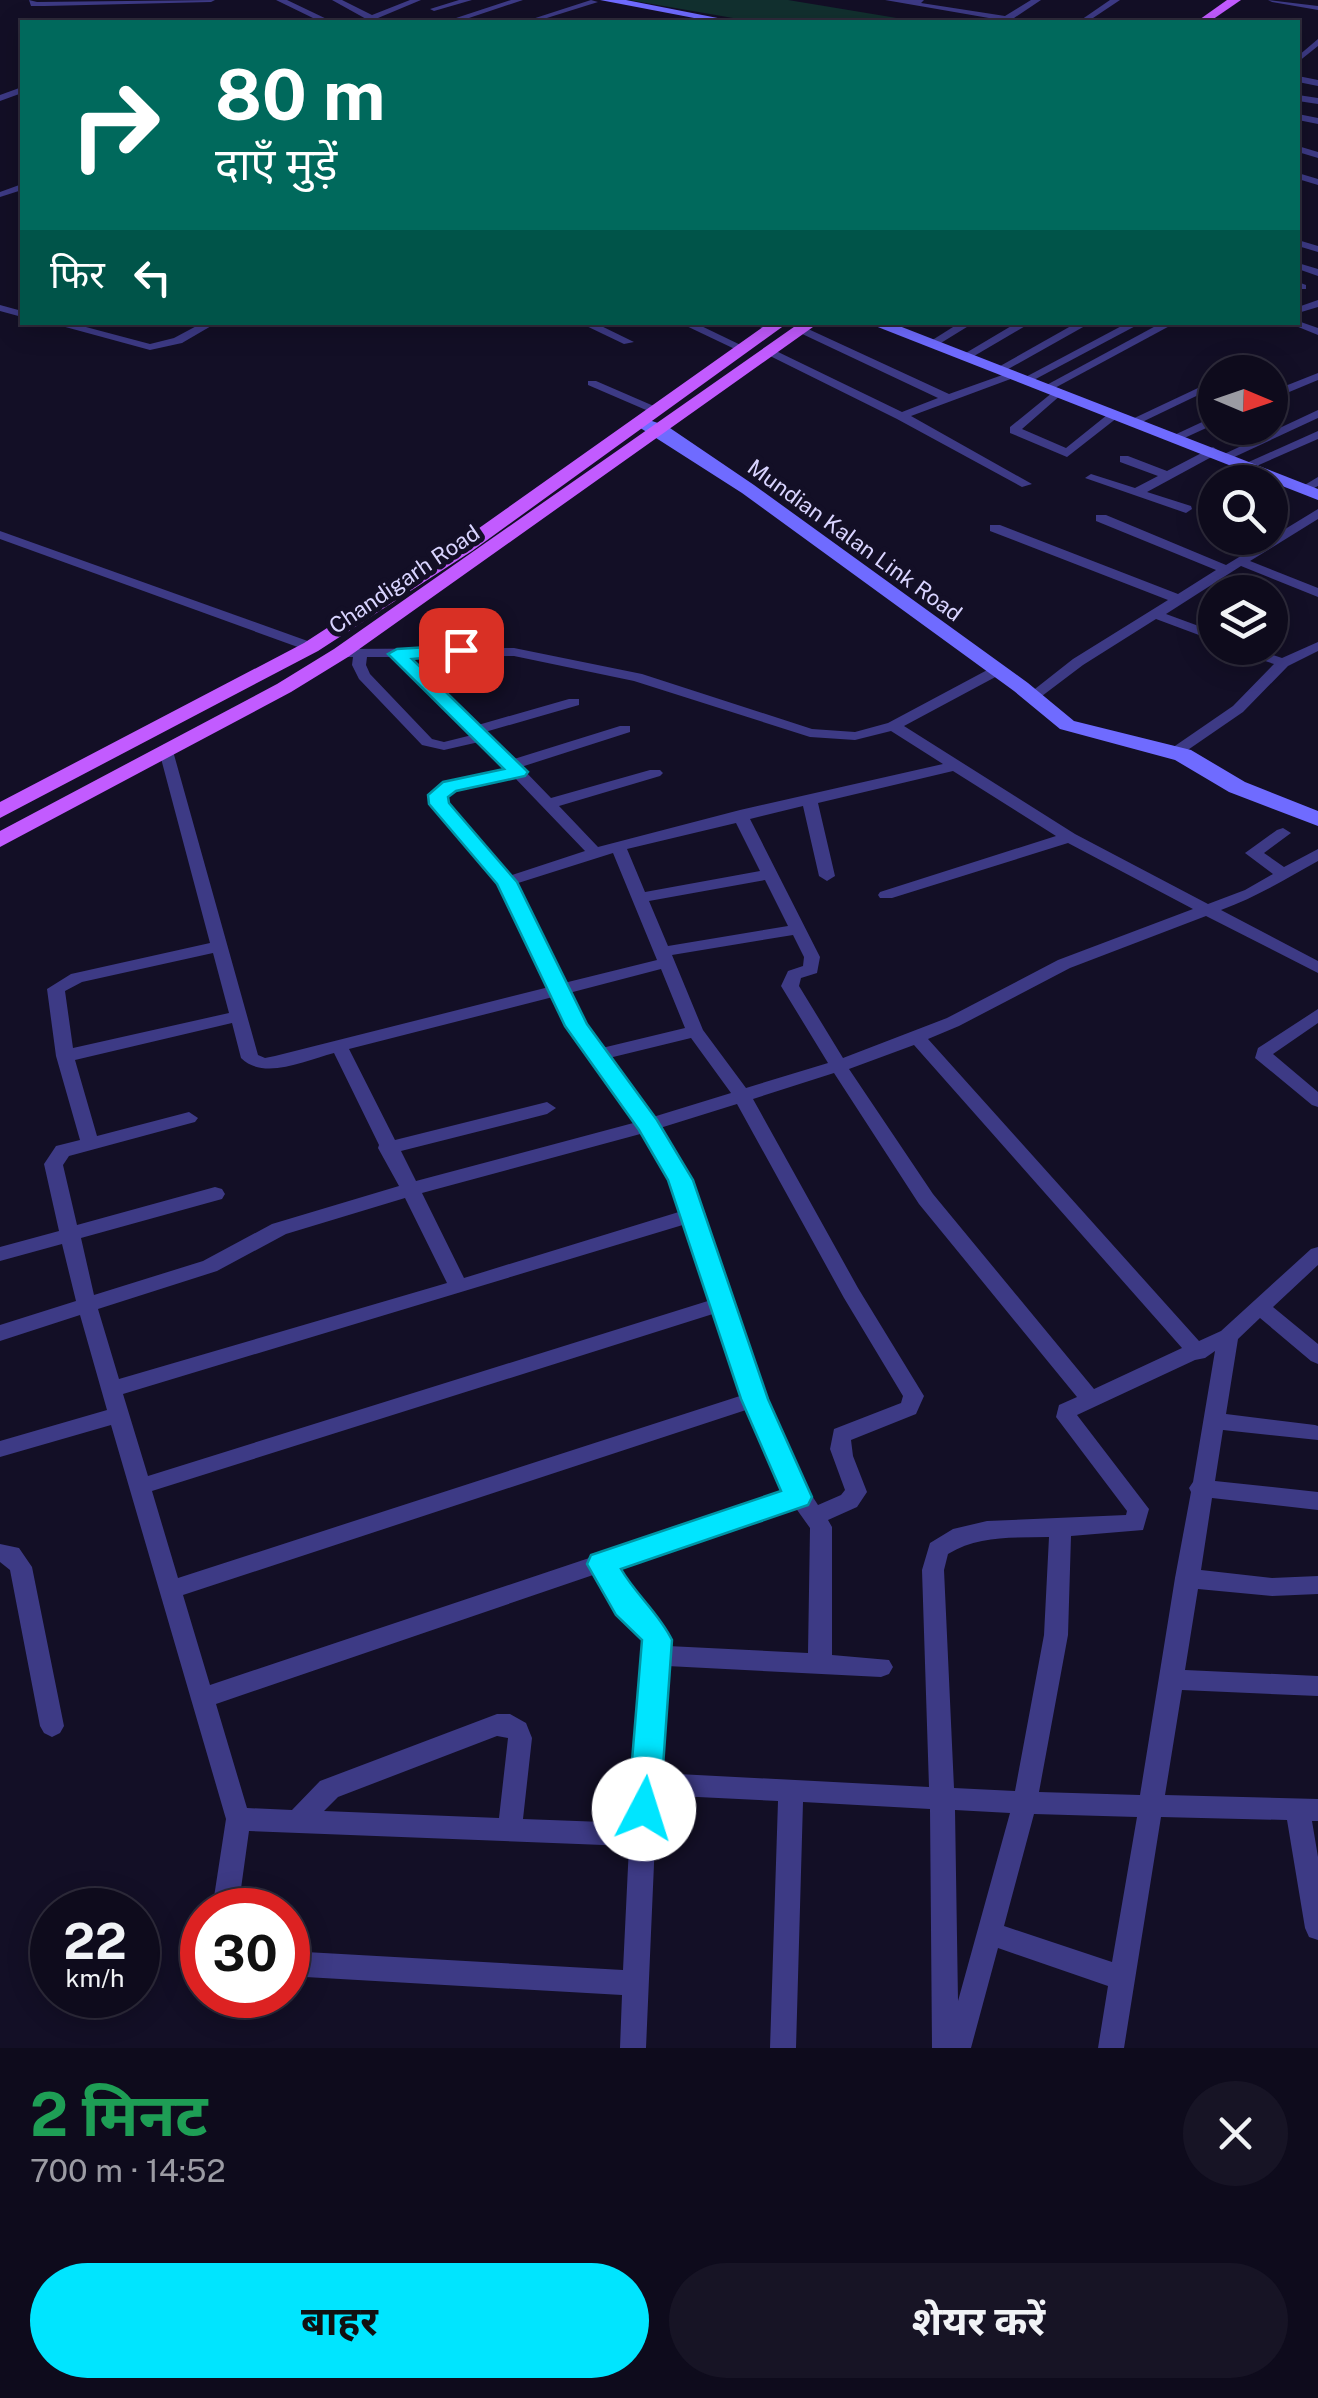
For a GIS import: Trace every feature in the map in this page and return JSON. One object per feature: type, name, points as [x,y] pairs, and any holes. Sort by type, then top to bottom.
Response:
[{"type":"main road","points":[[1205,20],[1234,0]]},
{"type":"main road","points":[[1225,20],[1253,0]]},
{"type":"main road","name":"Chandigarh Road","points":[[0,840],[351,653],[653,421],[769,325]]},
{"type":"main road","name":"Chandigarh Road","points":[[0,811],[311,647],[653,421],[807,326]]},
{"type":"street","points":[[33,0],[34,4],[45,4],[211,0]]},
{"type":"street","points":[[280,0],[323,20]]},
{"type":"street","points":[[336,0],[375,20],[417,0]]},
{"type":"street","points":[[434,9],[468,0]]},
{"type":"street","points":[[457,20],[519,0]]},
{"type":"street","points":[[888,0],[1006,20],[1037,0]]},
{"type":"street","points":[[1085,20],[1116,0]]},
{"type":"street","points":[[1272,0],[1316,8]]},
{"type":"street","points":[[532,20],[594,1],[719,20]]},
{"type":"street","points":[[594,1],[694,20]]},
{"type":"street","points":[[1306,15],[1316,8]]},
{"type":"street","points":[[64,325],[150,347],[178,341],[207,325]]},
{"type":"street","points":[[589,325],[628,342]]},
{"type":"street","points":[[689,325],[743,350]]},
{"type":"street","points":[[881,325],[1246,465]]},
{"type":"street","points":[[932,344],[965,325]]},
{"type":"street","points":[[965,357],[1023,325]]},
{"type":"street","points":[[1012,375],[1083,325]]},
{"type":"street","points":[[901,416],[1131,325]]},
{"type":"street","points":[[1116,414],[1067,453],[1015,431],[1014,427],[1052,390],[1167,325]]},
{"type":"street","points":[[807,326],[948,400]]},
{"type":"street","points":[[770,352],[901,416],[1026,484]]},
{"type":"street","points":[[1288,388],[1318,376]]},
{"type":"street","points":[[592,383],[653,421]]},
{"type":"street","points":[[1134,421],[1198,390]]},
{"type":"street","points":[[1136,492],[1167,475],[1318,414]]},
{"type":"street","name":"Mundian Kalan Link Road","points":[[653,421],[1072,728],[1174,752],[1237,787],[1318,819]]},
{"type":"street","points":[[1176,437],[1198,427]]},
{"type":"street","points":[[1250,465],[1318,435]]},
{"type":"street","points":[[1124,459],[1167,475]]},
{"type":"street","points":[[1091,478],[1186,509]]},
{"type":"street","points":[[1288,480],[1313,488]]},
{"type":"street","points":[[1027,692],[1318,513]]},
{"type":"street","points":[[1100,518],[1228,570]]},
{"type":"street","points":[[995,528],[1180,600]]},
{"type":"street","points":[[0,535],[311,647]]},
{"type":"street","points":[[1242,562],[1318,593]]},
{"type":"street","points":[[1156,614],[1198,631]]},
{"type":"street","points":[[1288,661],[1318,646]]},
{"type":"street","points":[[351,653],[472,650],[542,656],[637,677],[820,735],[863,735],[893,726],[996,670]]},
{"type":"street","points":[[351,653],[364,676],[427,742],[444,746],[574,702]]},
{"type":"street","points":[[397,654],[595,853]]},
{"type":"street","points":[[1174,752],[1238,708],[1282,665]]},
{"type":"street","points":[[893,726],[1070,836],[1318,968]]},
{"type":"street","points":[[625,728],[515,769],[450,786],[438,795],[440,804],[506,882],[556,990],[649,1125],[696,1214],[754,1399],[798,1497],[815,1516],[823,1541],[820,1665]]},
{"type":"street","points":[[166,751],[250,1058],[255,1062],[275,1062],[556,990],[663,958],[798,929]]},
{"type":"street","points":[[506,882],[618,846],[953,766]]},
{"type":"street","points":[[549,804],[655,773]]},
{"type":"street","points":[[809,799],[827,876]]},
{"type":"street","points":[[740,815],[814,964],[794,975],[790,986],[838,1067],[926,1199],[1090,1398]]},
{"type":"street","points":[[1283,833],[1254,853],[1285,876]]},
{"type":"street","points":[[886,895],[1070,836]]},
{"type":"street","points":[[618,846],[695,1031],[742,1096],[851,1294],[914,1396],[908,1408],[842,1435],[839,1448],[856,1480],[856,1492],[849,1501],[815,1516]]},
{"type":"street","points":[[0,1333],[210,1266],[279,1229],[649,1125],[918,1039],[1064,964],[1210,912],[1285,876],[1318,854]]},
{"type":"street","points":[[640,898],[771,874]]},
{"type":"street","points":[[90,1142],[65,1056],[56,990],[63,983],[219,946]]},
{"type":"street","points":[[1318,1014],[1264,1052],[1264,1058],[1318,1100]]},
{"type":"street","points":[[65,1056],[238,1016]]},
{"type":"street","points":[[598,1055],[695,1031]]},
{"type":"street","points":[[918,1039],[1198,1353]]},
{"type":"street","points":[[339,1046],[459,1287]]},
{"type":"street","points":[[387,1148],[547,1108]]},
{"type":"street","points":[[188,1118],[63,1151],[53,1164],[87,1306],[238,1819],[229,1888]]},
{"type":"street","points":[[0,1254],[216,1194]]},
{"type":"street","points":[[113,1389],[696,1214]]},
{"type":"street","points":[[945,2048],[942,1796],[933,1570],[938,1549],[961,1536],[988,1530],[1126,1527],[1139,1518],[1138,1510],[1067,1417],[1069,1406],[1198,1353],[1228,1336],[1318,1254]]},
{"type":"street","points":[[142,1486],[724,1303]]},
{"type":"street","points":[[1260,1307],[1318,1356]]},
{"type":"street","points":[[1111,2048],[1228,1336]]},
{"type":"street","points":[[172,1589],[754,1399]]},
{"type":"street","points":[[0,1449],[120,1414]]},
{"type":"street","points":[[1212,1420],[1315,1433]]},
{"type":"street","points":[[1200,1488],[1318,1501]]},
{"type":"street","points":[[205,1697],[798,1497]]},
{"type":"street","points":[[958,2048],[1025,1802],[1056,1635],[1060,1527]]},
{"type":"street","points":[[0,1553],[11,1554],[21,1567],[52,1726]]},
{"type":"street","points":[[602,1564],[627,1606],[650,1626],[657,1640],[642,1835],[634,2048]]},
{"type":"street","points":[[1186,1578],[1272,1587],[1318,1586]]},
{"type":"street","points":[[658,1656],[881,1667]]},
{"type":"street","points":[[1170,1678],[1318,1686]]},
{"type":"street","points":[[298,1821],[329,1788],[497,1725],[510,1724],[518,1730],[520,1738],[510,1828]]},
{"type":"street","points":[[646,1783],[1025,1802],[1307,1810],[1318,1928]]},
{"type":"street","points":[[783,2048],[791,1789]]},
{"type":"street","points":[[238,1819],[642,1835]]},
{"type":"street","points":[[989,1933],[1122,1978]]},
{"type":"street","points":[[310,1965],[638,1982]]},
{"type":"green space","points":[[629,0],[788,0],[909,20],[744,20]]},
{"type":"route","points":[[461,650],[397,654],[518,772],[450,786],[438,795],[440,804],[506,882],[576,1026],[649,1125],[681,1180],[696,1214],[754,1399],[798,1497],[602,1564],[627,1606],[650,1626],[657,1640],[644,1809]]}]
